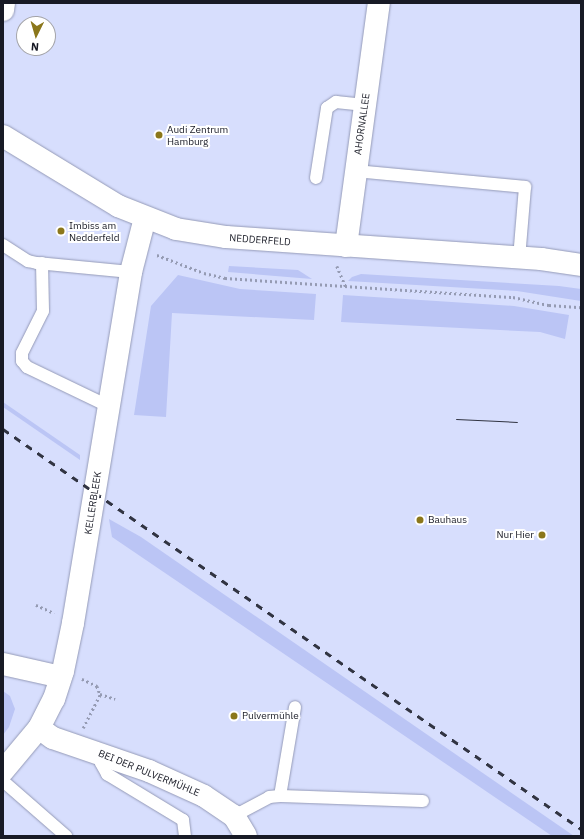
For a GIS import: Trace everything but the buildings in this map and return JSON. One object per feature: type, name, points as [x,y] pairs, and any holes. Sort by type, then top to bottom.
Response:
[{"type":"street","points":[[3,10],[4,3]]},
{"type":"street","name":"AHORNALLEE","points":[[346,246],[379,3]]},
{"type":"street","name":"NEDDERFELD","points":[[3,136],[103,198],[145,218],[176,229],[211,236],[346,246],[518,258],[581,258]]},
{"type":"street","name":"KELLERBLEEK","points":[[3,771],[39,728],[62,674],[73,623],[131,272],[145,218]]},
{"type":"street","name":"NEDDERFELD","points":[[541,259],[581,265]]},
{"type":"street","points":[[3,664],[62,674]]},
{"type":"street","name":"BEI DER PULVERMÜHLE","points":[[39,728],[53,738],[103,755],[204,796],[234,816],[246,836]]},
{"type":"lane","points":[[316,178],[327,108],[336,102],[365,105]]},
{"type":"lane","points":[[356,171],[525,187],[518,258]]},
{"type":"lane","points":[[3,245],[28,261],[131,272]]},
{"type":"lane","points":[[42,263],[43,311],[22,353],[22,361],[27,367],[108,406]]},
{"type":"lane","points":[[280,796],[295,707]]},
{"type":"lane","points":[[103,755],[101,764],[107,774],[183,820],[185,836]]},
{"type":"lane","points":[[3,781],[66,836]]},
{"type":"lane","points":[[234,816],[269,797],[280,796],[423,801]]},
{"type":"path","points":[[156,254],[204,273],[225,278],[513,297],[549,305],[581,307]]},
{"type":"path","points":[[62,674],[97,686],[100,694],[83,729]]},
{"type":"path","points":[[100,694],[115,699]]},
{"type":"shaded area","points":[[229,266],[298,270],[312,279],[228,272]]},
{"type":"shaded area","points":[[361,274],[559,286],[581,289],[581,301],[517,291],[348,281],[352,277]]},
{"type":"shaded area","points":[[178,275],[240,289],[316,294],[314,320],[172,313],[166,417],[134,415],[151,306]]},
{"type":"shaded area","points":[[343,295],[514,306],[569,315],[565,339],[540,332],[341,322]]},
{"type":"shaded area","points":[[3,402],[80,455],[80,460],[3,407]]},
{"type":"shaded area","points":[[109,519],[141,537],[574,836],[552,836],[112,537]]},
{"type":"shaded area","points":[[3,691],[10,696],[15,709],[9,727],[3,735]]},
{"type":"tram line","points":[[456,419],[517,422]]},
{"type":"railway","points":[[3,429],[581,829]]},
{"type":"place","name":"Audi Zentrum Hamburg","points":[[159,135]]},
{"type":"place","name":"Imbiss am Nedderfeld","points":[[61,231]]},
{"type":"place","name":"Bauhaus","points":[[420,520]]},
{"type":"place","name":"Nur Hier","points":[[542,535]]},
{"type":"place","name":"Pulvermühle","points":[[234,716]]}]
